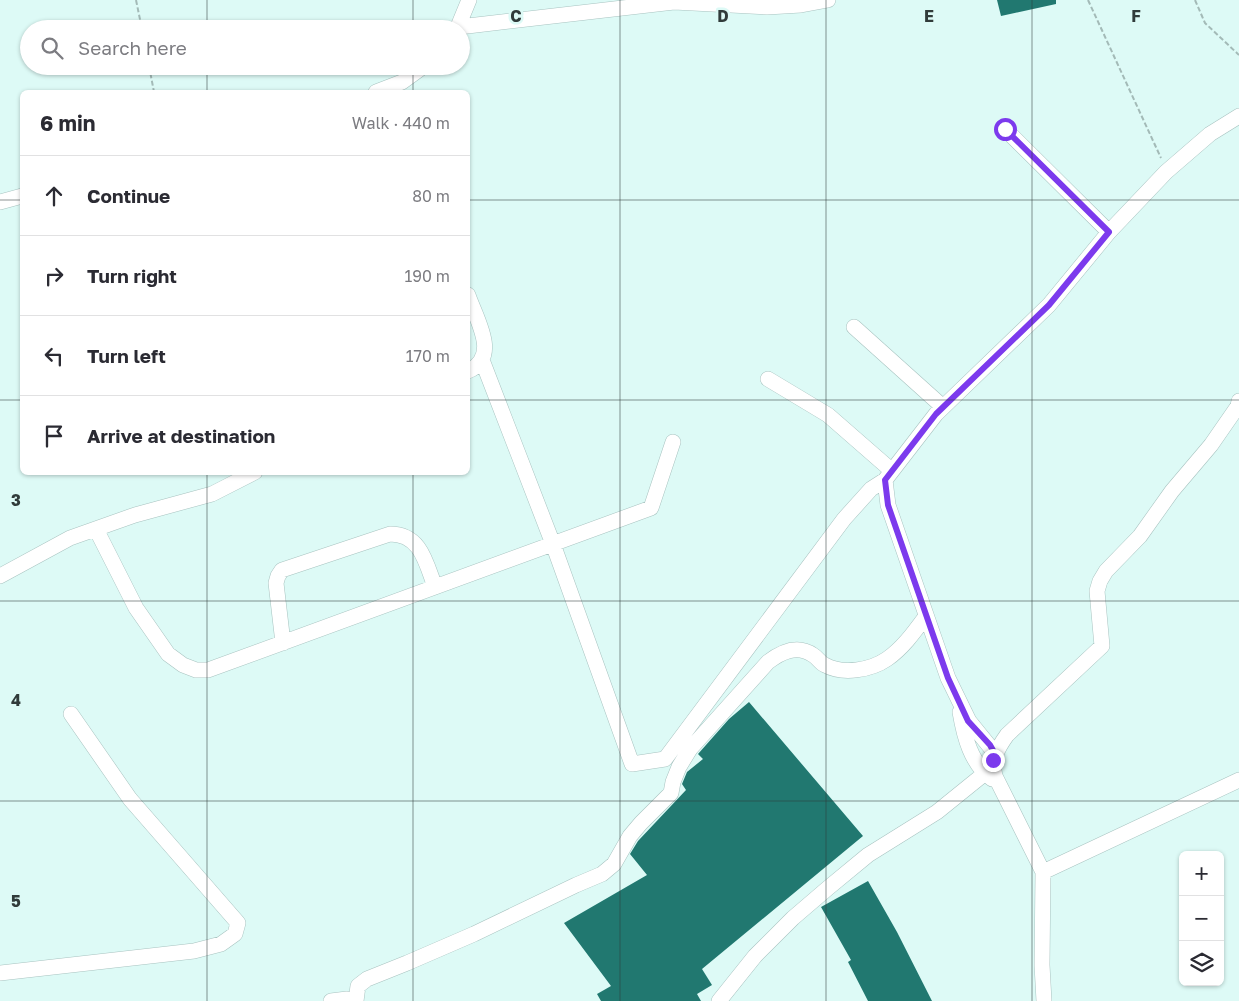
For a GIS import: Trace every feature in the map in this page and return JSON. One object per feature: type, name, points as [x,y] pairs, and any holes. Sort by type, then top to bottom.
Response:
[{"type":"street","points":[[461,20],[469,0]]},
{"type":"street","points":[[470,27],[674,2],[767,8],[828,0]]},
{"type":"street","points":[[393,89],[412,75]]},
{"type":"street","points":[[482,360],[553,544],[632,764],[665,759],[844,519],[871,489],[888,475],[936,414],[1049,305],[1109,232],[1166,172],[1210,134],[1239,116]]},
{"type":"street","points":[[1005,129],[1109,232]]},
{"type":"street","points":[[0,202],[20,197]]},
{"type":"street","points":[[470,301],[485,348],[482,360],[470,370]]},
{"type":"street","points":[[854,327],[943,407]]},
{"type":"street","points":[[768,379],[828,415],[888,475],[888,505],[926,616],[958,700],[968,721],[990,745],[995,754]]},
{"type":"street","points":[[1044,1001],[1042,965],[1043,872],[998,784],[993,768],[995,754],[1006,735],[1102,646],[1097,591],[1103,576],[1114,561],[1140,536],[1172,492],[1211,445],[1238,406],[1239,401]]},
{"type":"street","points":[[96,529],[136,608],[168,654],[196,670],[208,670],[651,508],[673,442]]},
{"type":"street","points":[[0,576],[70,538],[134,515],[212,494],[249,475]]},
{"type":"street","points":[[283,643],[276,583],[282,570],[390,534],[399,534],[408,537],[416,544],[435,587]]},
{"type":"street","points":[[332,1001],[347,999],[356,1001],[358,986],[367,978],[407,964],[602,874],[614,864],[630,836],[670,793],[679,767],[690,749],[768,662],[781,653],[802,650],[813,655],[824,665],[841,671],[856,670],[886,660],[900,648],[926,616]]},
{"type":"street","points":[[958,700],[961,721],[974,760],[984,774],[998,784]]},
{"type":"street","points":[[0,973],[194,951],[220,944],[235,934],[238,923],[130,799],[72,714]]},
{"type":"street","points":[[724,998],[755,956],[793,918],[868,855],[937,812],[984,774]]},
{"type":"street","points":[[1043,872],[1239,780]]},
{"type":"path","points":[[136,0],[140,20]]},
{"type":"path","points":[[1088,0],[1141,111],[1166,172]]},
{"type":"path","points":[[1195,0],[1205,23],[1239,55]]},
{"type":"path","points":[[151,75],[154,90]]},
{"type":"building","points":[[997,0],[1056,0],[1056,4],[1001,16]]},
{"type":"building","points":[[749,702],[863,836],[702,969],[712,985],[697,994],[701,1001],[601,1001],[597,994],[611,986],[564,923],[647,875],[630,854],[638,841],[686,790],[682,784],[687,772],[703,759],[698,754],[729,719]]},
{"type":"building","points":[[868,881],[897,932],[932,1001],[868,1001],[848,962],[851,960],[821,907]]},
{"type":"route","points":[[993,760],[995,754],[990,745],[968,721],[948,678],[888,505],[885,480],[936,414],[1049,305],[1109,232],[1005,129]]}]
